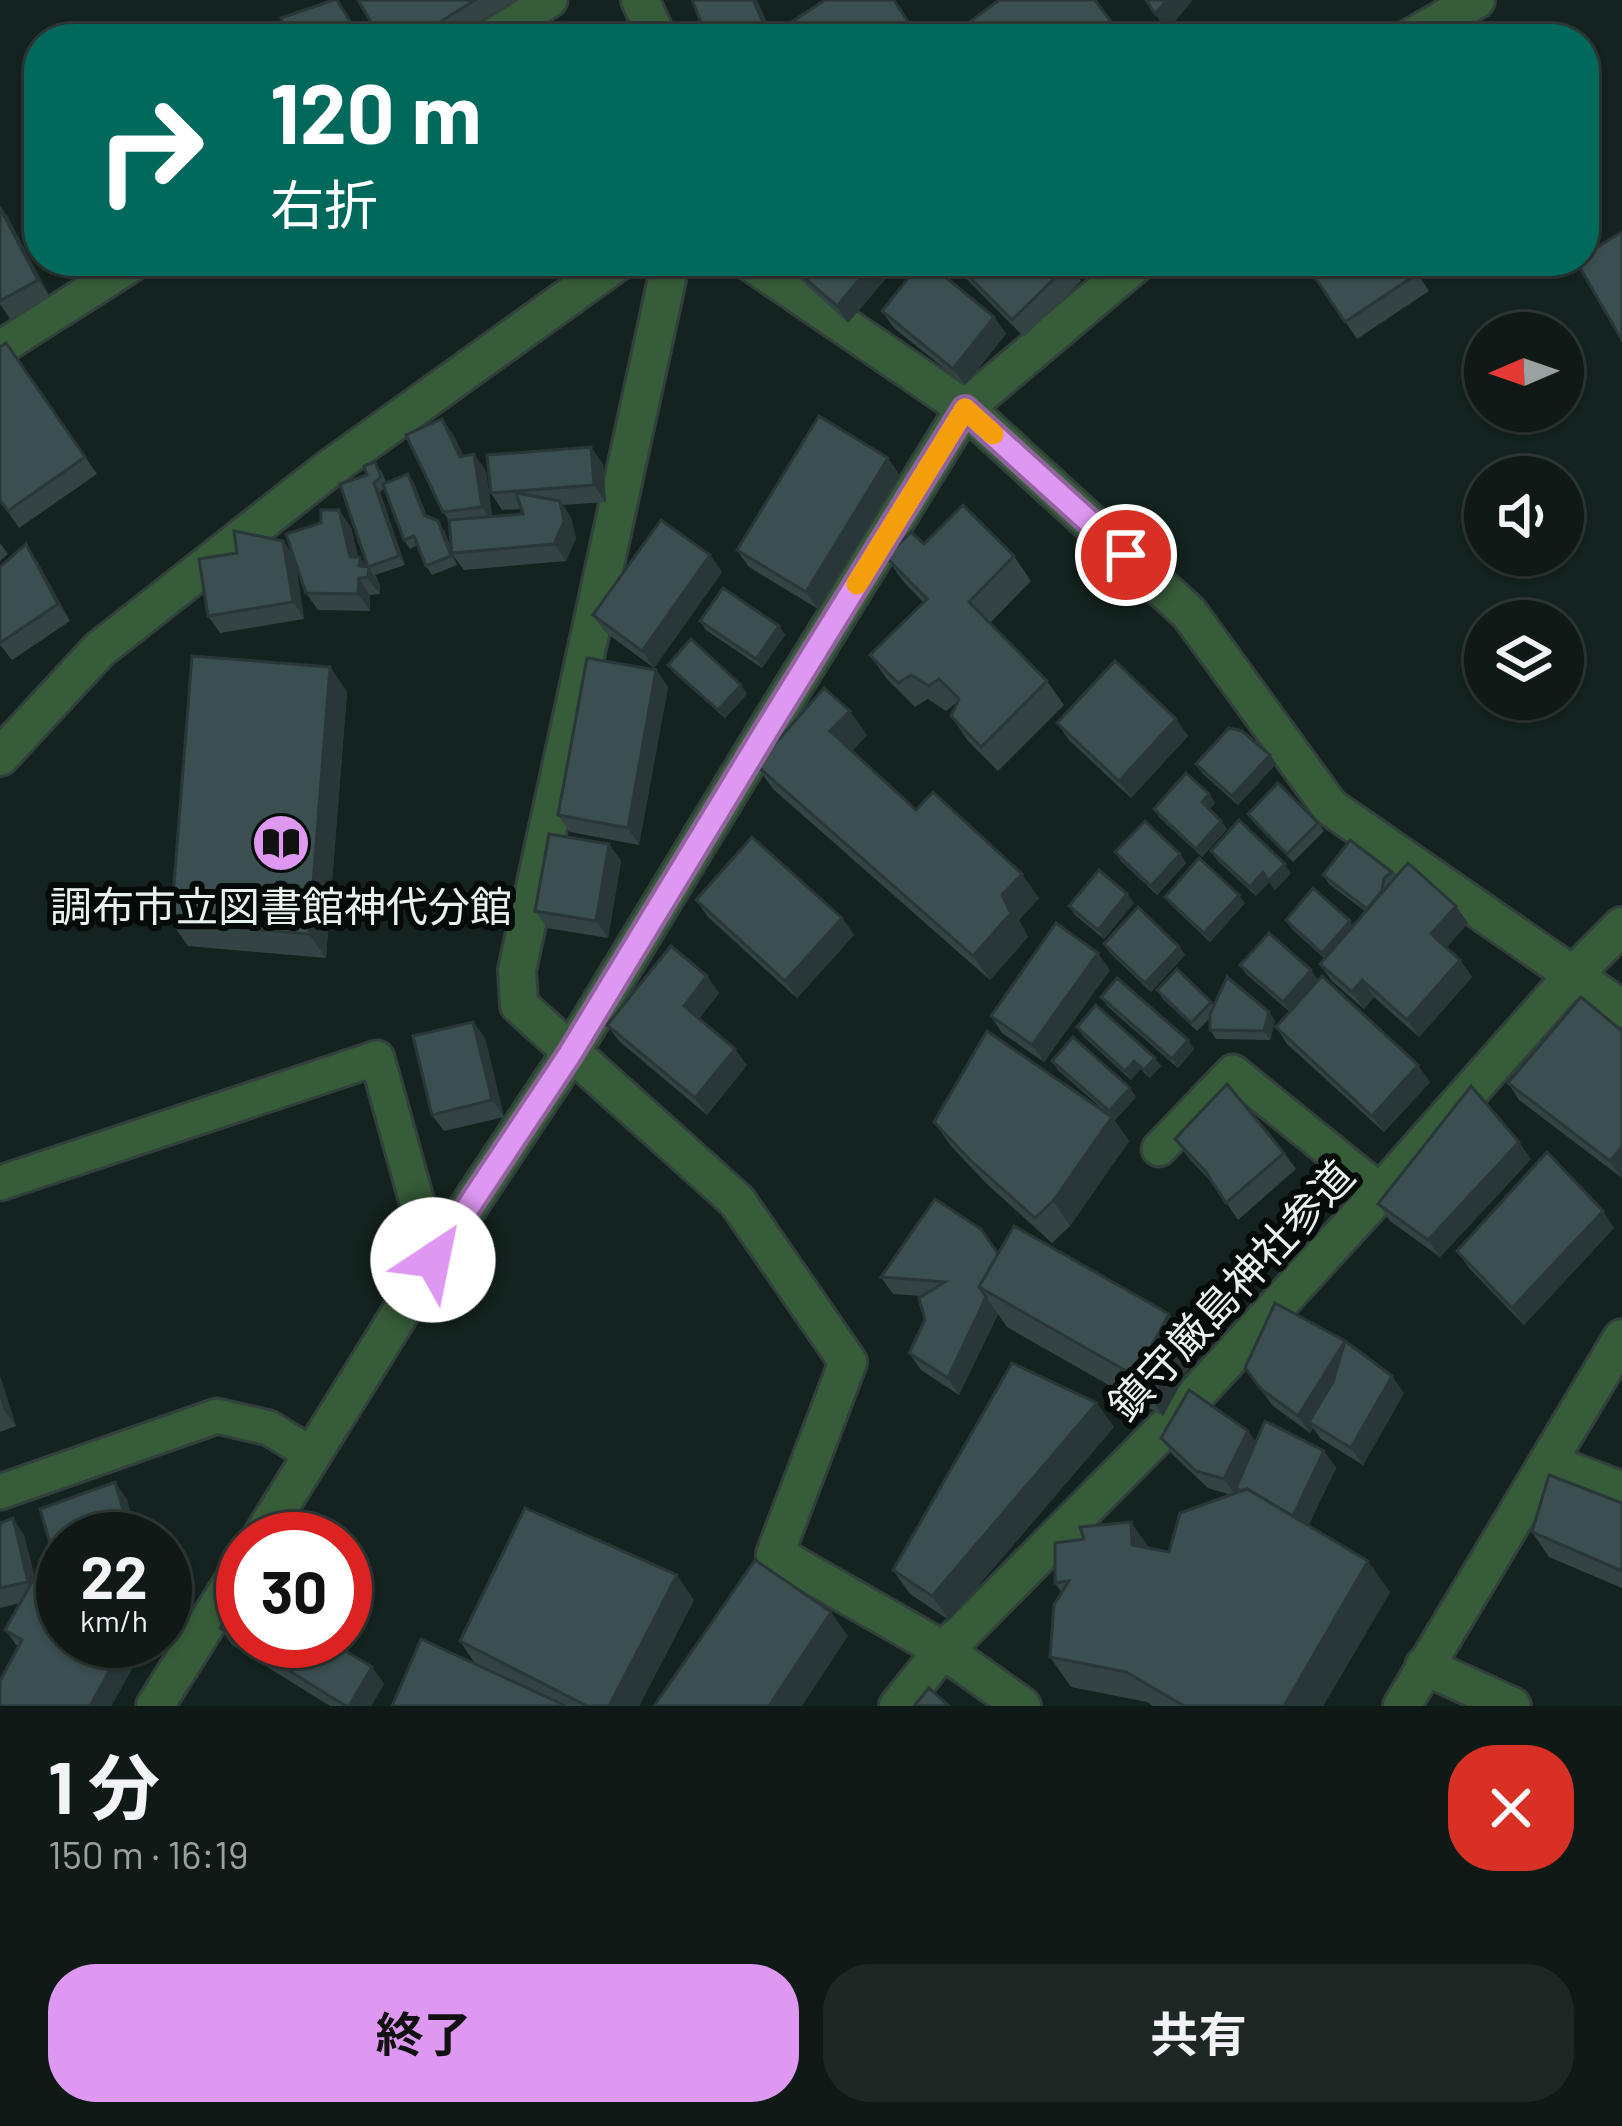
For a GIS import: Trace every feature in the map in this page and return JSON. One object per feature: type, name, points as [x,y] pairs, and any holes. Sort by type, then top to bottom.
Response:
[{"type":"street","points":[[1434,24],[1476,0]]},
{"type":"street","points":[[0,757],[99,650],[329,469],[598,276]]},
{"type":"street","points":[[668,276],[518,970],[519,1005],[737,1201],[848,1362],[776,1554],[943,1649],[1022,1706]]},
{"type":"street","points":[[771,276],[965,409],[1190,613],[1330,807],[1622,1009]]},
{"type":"street","points":[[277,1512],[433,1260],[570,1054],[965,409],[1121,276]]},
{"type":"street","name":"鎮守厳島神社参道","points":[[898,1706],[943,1649],[1170,1423],[1622,926]]},
{"type":"street","points":[[1402,1706],[1622,1338]]},
{"type":"street","points":[[155,1706],[216,1609]]},
{"type":"street","points":[[1424,1666],[1512,1706]]},
{"type":"lane","points":[[512,24],[550,0]]},
{"type":"lane","points":[[0,347],[113,276]]},
{"type":"lane","points":[[0,1183],[377,1058],[433,1260]]},
{"type":"lane","points":[[1159,1149],[1233,1072],[1381,1192]]},
{"type":"lane","points":[[0,1492],[217,1416],[269,1428],[313,1454]]},
{"type":"lane","points":[[1548,1461],[1622,1489]]},
{"type":"building","points":[[337,0],[352,24],[283,24],[281,18]]},
{"type":"building","points":[[358,0],[475,0],[437,24],[372,24]]},
{"type":"building","points":[[692,0],[753,0],[764,24],[702,24]]},
{"type":"building","points":[[825,0],[894,0],[909,24],[791,24]]},
{"type":"building","points":[[999,0],[1095,0],[1113,24],[967,24]]},
{"type":"building","points":[[1146,0],[1167,0],[1155,14]]},
{"type":"building","points":[[0,208],[24,253],[24,276],[38,280],[0,301]]},
{"type":"building","points":[[1622,232],[1622,340],[1585,276],[1599,276],[1599,246]]},
{"type":"building","points":[[802,276],[862,276],[837,306]]},
{"type":"building","points":[[910,276],[944,276],[994,317],[953,369],[882,311]]},
{"type":"building","points":[[969,276],[1057,276],[1012,320]]},
{"type":"building","points":[[1314,276],[1414,276],[1345,322]]},
{"type":"building","points":[[6,343],[85,457],[8,511],[0,500],[0,347]]},
{"type":"building","points":[[819,416],[888,458],[806,592],[737,550]]},
{"type":"building","points":[[442,419],[460,457],[474,454],[482,507],[443,512],[406,435]]},
{"type":"building","points":[[591,447],[594,485],[491,493],[487,455]]},
{"type":"building","points":[[375,462],[381,477],[374,483],[399,556],[368,567],[340,484],[367,475],[364,466]]},
{"type":"building","points":[[408,474],[424,515],[438,521],[451,556],[426,566],[414,536],[404,540],[383,484]]},
{"type":"building","points":[[516,493],[560,501],[564,521],[554,544],[452,553],[449,520],[523,514]]},
{"type":"building","points":[[963,505],[1014,556],[969,602],[1047,681],[981,747],[951,716],[959,699],[939,679],[929,686],[911,675],[898,683],[870,655],[927,599],[886,557],[911,532],[924,544]]},
{"type":"building","points":[[321,510],[339,510],[350,557],[360,557],[359,566],[369,567],[368,577],[359,578],[358,594],[306,593],[286,534],[321,523]]},
{"type":"building","points":[[661,520],[710,555],[642,651],[593,615]]},
{"type":"building","points":[[234,531],[283,541],[293,602],[208,616],[199,559],[237,553]]},
{"type":"building","points":[[26,544],[58,604],[0,643],[0,567]]},
{"type":"building","points":[[723,588],[779,626],[756,659],[700,621]]},
{"type":"building","points":[[691,639],[741,685],[718,710],[668,665]]},
{"type":"building","points":[[192,656],[330,667],[309,934],[171,922]]},
{"type":"building","points":[[587,658],[656,670],[628,828],[558,815]]},
{"type":"building","points":[[1115,661],[1176,719],[1119,781],[1057,723]]},
{"type":"building","points":[[824,688],[850,711],[830,731],[916,810],[933,792],[1022,874],[1002,895],[1011,913],[973,956],[756,765]]},
{"type":"building","points":[[1229,728],[1242,731],[1270,755],[1232,796],[1196,764]]},
{"type":"building","points":[[1186,773],[1209,794],[1202,802],[1221,821],[1196,849],[1154,809]]},
{"type":"building","points":[[1278,783],[1318,823],[1287,854],[1248,814]]},
{"type":"building","points":[[1239,820],[1285,864],[1268,881],[1263,872],[1250,887],[1211,851]]},
{"type":"building","points":[[1145,821],[1180,854],[1151,886],[1115,852]]},
{"type":"building","points":[[549,834],[609,844],[596,921],[535,911]]},
{"type":"building","points":[[752,837],[842,918],[785,981],[696,900]]},
{"type":"building","points":[[1350,840],[1392,872],[1367,909],[1323,875]]},
{"type":"building","points":[[1199,858],[1239,895],[1204,933],[1165,897]]},
{"type":"building","points":[[1408,863],[1456,906],[1431,934],[1460,960],[1407,1020],[1362,980],[1352,992],[1320,964]]},
{"type":"building","points":[[1099,870],[1127,894],[1098,930],[1069,906]]},
{"type":"building","points":[[1313,888],[1350,921],[1322,953],[1286,920]]},
{"type":"building","points":[[1138,907],[1179,947],[1145,983],[1104,944]]},
{"type":"building","points":[[1056,923],[1098,953],[1032,1045],[991,1016]]},
{"type":"building","points":[[1269,933],[1311,970],[1283,1002],[1240,965]]},
{"type":"building","points":[[671,946],[707,976],[684,1006],[735,1049],[695,1098],[607,1025]]},
{"type":"building","points":[[1177,969],[1211,1002],[1191,1023],[1157,990]]},
{"type":"building","points":[[1322,976],[1418,1065],[1372,1116],[1276,1027]]},
{"type":"building","points":[[1227,977],[1269,1012],[1264,1031],[1210,1030],[1210,1014]]},
{"type":"building","points":[[1117,978],[1188,1040],[1172,1059],[1101,997]]},
{"type":"building","points":[[1581,997],[1622,1031],[1622,1147],[1610,1161],[1508,1083]]},
{"type":"building","points":[[1096,1005],[1155,1058],[1144,1070],[1134,1061],[1125,1071],[1077,1027]]},
{"type":"building","points":[[473,1022],[492,1100],[432,1115],[413,1036]]},
{"type":"building","points":[[987,1031],[1112,1117],[1053,1201],[1035,1218],[934,1122]]},
{"type":"building","points":[[1073,1037],[1130,1088],[1109,1111],[1052,1061]]},
{"type":"building","points":[[1227,1084],[1284,1153],[1226,1203],[1206,1172],[1175,1139]]},
{"type":"building","points":[[1471,1086],[1519,1142],[1428,1240],[1378,1204]]},
{"type":"building","points":[[1547,1152],[1603,1211],[1512,1308],[1457,1251]]},
{"type":"building","points":[[935,1199],[981,1229],[998,1254],[979,1287],[986,1297],[948,1378],[909,1353],[925,1320],[919,1298],[945,1282],[881,1277]]},
{"type":"building","points":[[1014,1226],[1169,1314],[1135,1376],[979,1287]]},
{"type":"building","points":[[1275,1303],[1345,1341],[1298,1416],[1261,1389],[1245,1368]]},
{"type":"building","points":[[1345,1341],[1392,1376],[1351,1448],[1309,1422],[1333,1382]]},
{"type":"building","points":[[1012,1363],[1097,1403],[932,1596],[893,1570]]},
{"type":"building","points":[[1189,1390],[1248,1431],[1224,1479],[1196,1471],[1161,1438]]},
{"type":"building","points":[[1265,1421],[1324,1451],[1293,1516],[1247,1489],[1236,1488]]},
{"type":"building","points":[[1549,1475],[1622,1503],[1622,1571],[1532,1532]]},
{"type":"building","points":[[115,1482],[123,1512],[41,1512]]},
{"type":"building","points":[[1247,1489],[1368,1561],[1284,1706],[1184,1706],[1126,1672],[1050,1657],[1054,1605],[1069,1581],[1055,1583],[1055,1543],[1084,1539],[1080,1527],[1131,1522],[1132,1545],[1169,1552],[1180,1513]]},
{"type":"building","points":[[525,1508],[677,1575],[609,1706],[587,1706],[460,1641]]},
{"type":"building","points":[[13,1518],[28,1582],[0,1588],[0,1523]]},
{"type":"building","points":[[755,1560],[831,1612],[769,1706],[654,1706]]},
{"type":"building","points":[[36,1582],[36,1668],[111,1668],[90,1706],[0,1706],[0,1681],[22,1640],[5,1630]]},
{"type":"building","points":[[421,1639],[566,1706],[392,1706]]},
{"type":"building","points":[[285,1668],[371,1668],[346,1706]]},
{"type":"building","points":[[929,1688],[949,1706],[914,1706]]},
{"type":"slow traffic","points":[[857,584],[965,409],[993,434]]},
{"type":"place","name":"調布市立図書館神代分館","points":[[281,843]]},
{"type":"route","points":[[433,1260],[570,1054],[965,409],[1126,555]]}]
